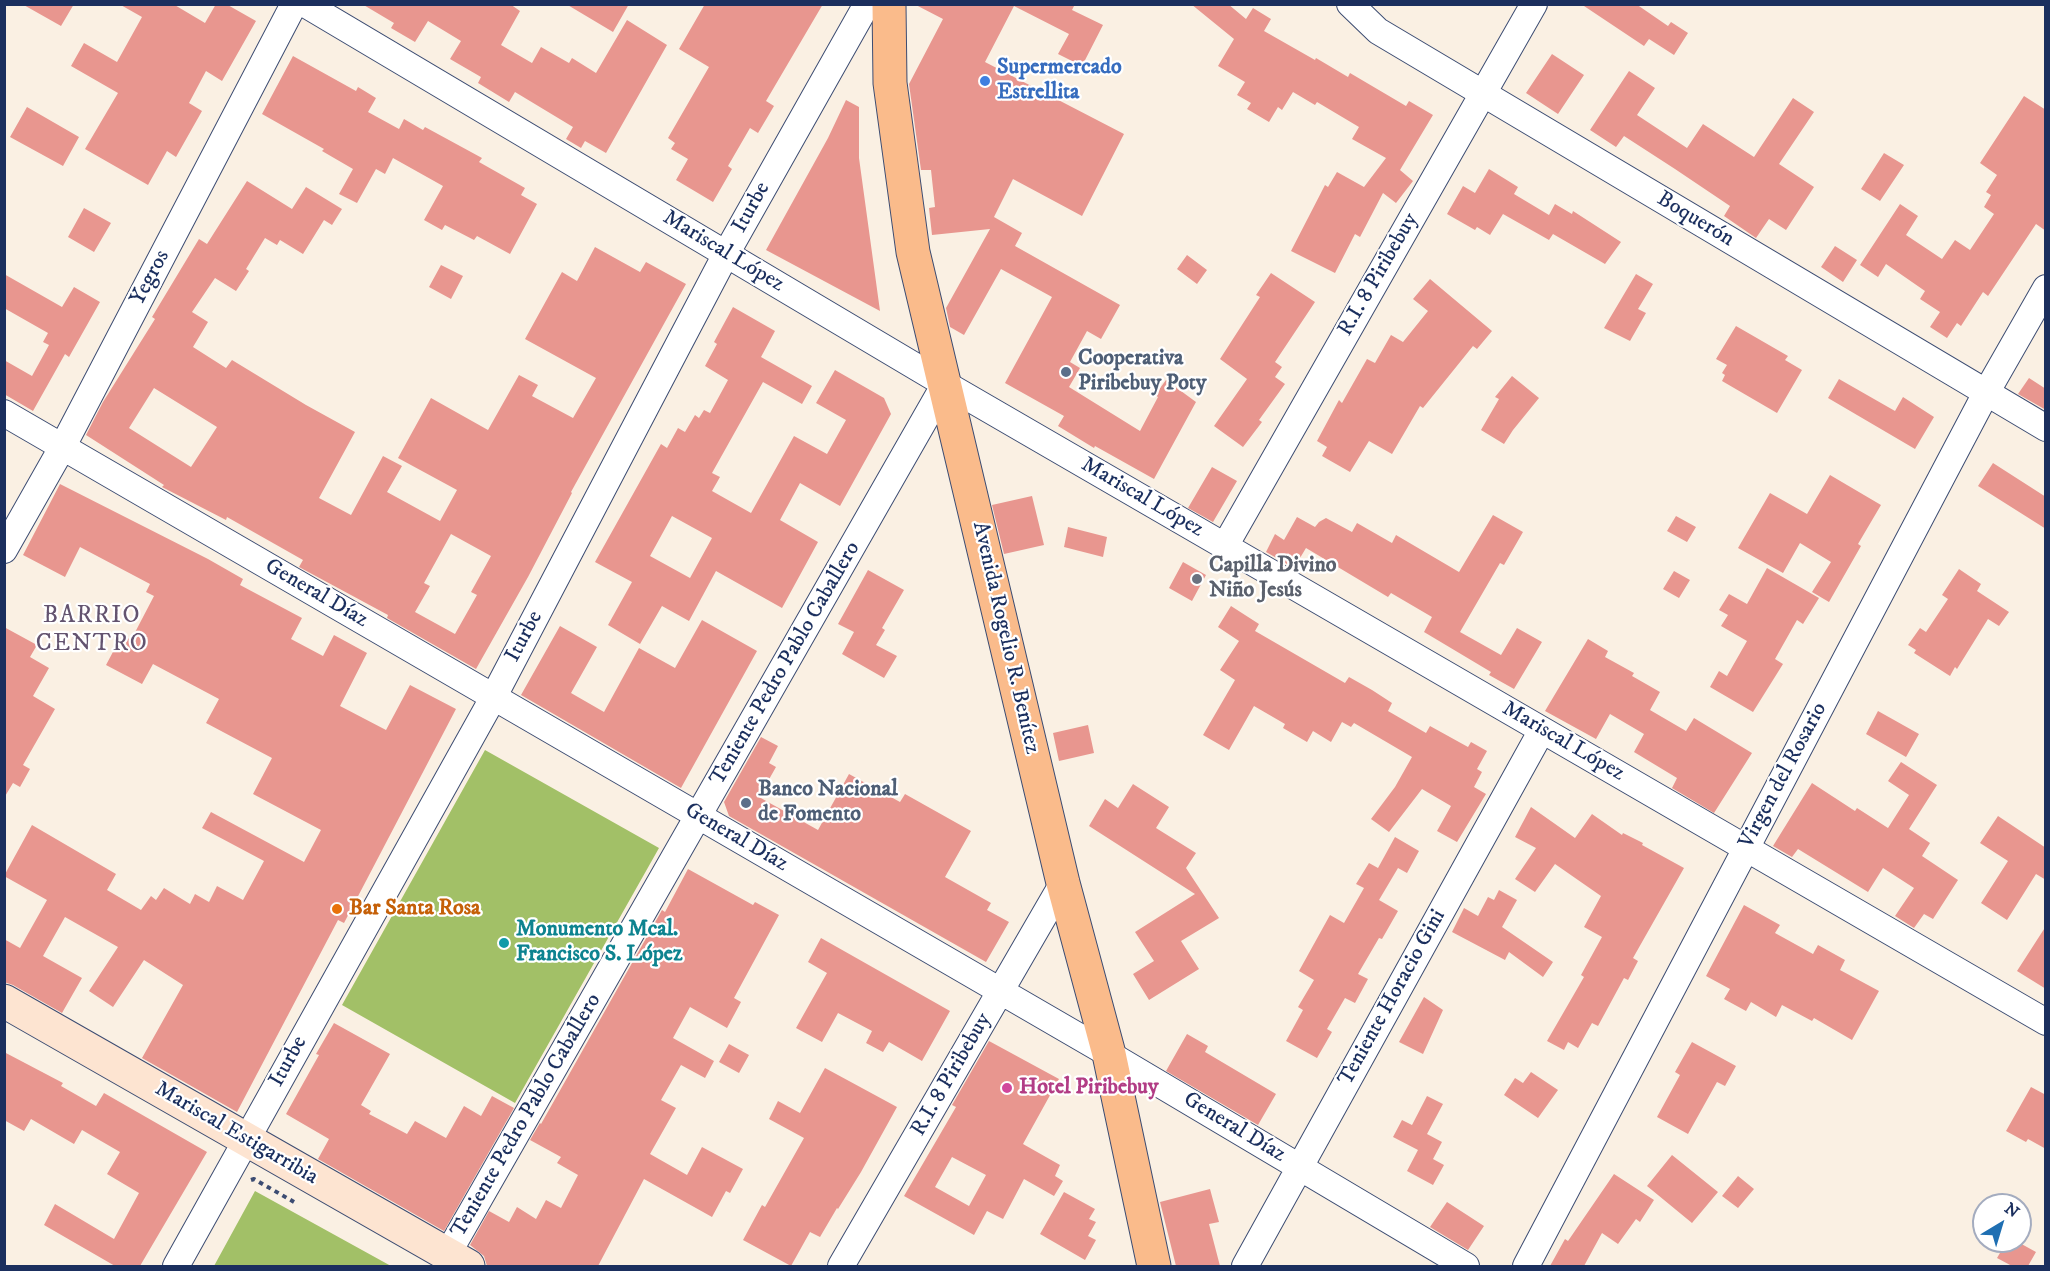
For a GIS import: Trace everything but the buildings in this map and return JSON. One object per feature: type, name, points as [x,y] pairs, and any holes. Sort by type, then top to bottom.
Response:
[{"type":"main road","name":"Avenida Rogelio R. Benítez","points":[[889,4],[890,83],[913,252],[1063,883],[1109,1054],[1154,1266]]},
{"type":"street","name":"Yegros","points":[[4,550],[63,446],[294,4]]},
{"type":"street","name":"Mariscal López","points":[[305,4],[945,384],[2046,1022]]},
{"type":"street","name":"Iturbe","points":[[176,1266],[493,698],[726,254],[867,4]]},
{"type":"street","name":"Boquerón","points":[[1350,4],[1378,31],[2046,428]]},
{"type":"street","name":"R.I. 8 Piribebuy","points":[[1225,546],[1534,4]]},
{"type":"street","name":"Virgen del Rosario","points":[[1526,1266],[1986,393],[2046,288]]},
{"type":"street","name":"Teniente Pedro Pablo Caballero","points":[[458,1261],[699,817],[945,384]]},
{"type":"street","name":"General Díaz","points":[[4,412],[1109,1054],[1467,1266]]},
{"type":"street","name":"Teniente Horacio Gini","points":[[1245,1266],[1542,730]]},
{"type":"street","name":"R.I. 8 Piribebuy","points":[[841,1266],[1063,883]]},
{"type":"street","name":"Mariscal Estigarribia","points":[[4,1001],[458,1261]]},
{"type":"path","points":[[247,1181],[254,1179],[296,1203]]},
{"type":"green space","points":[[485,750],[659,848],[515,1103],[342,1005]]},
{"type":"green space","points":[[255,1191],[391,1266],[214,1266]]},
{"type":"place","name":"Supermercado Estrellita","points":[[985,81]]},
{"type":"place","name":"Cooperativa Piribebuy Poty","points":[[1066,372]]},
{"type":"place","name":"Capilla Divino Niño Jesús","points":[[1197,579]]},
{"type":"place","name":"Banco Nacional de Fomento","points":[[746,803]]},
{"type":"place","name":"Bar Santa Rosa","points":[[337,909]]},
{"type":"place","name":"Monumento Mcal. Francisco S. López","points":[[504,943]]},
{"type":"place","name":"Hotel Piribebuy","points":[[1007,1088]]},
{"type":"district","name":"BARRIO CENTRO","points":[[92,631]]}]
